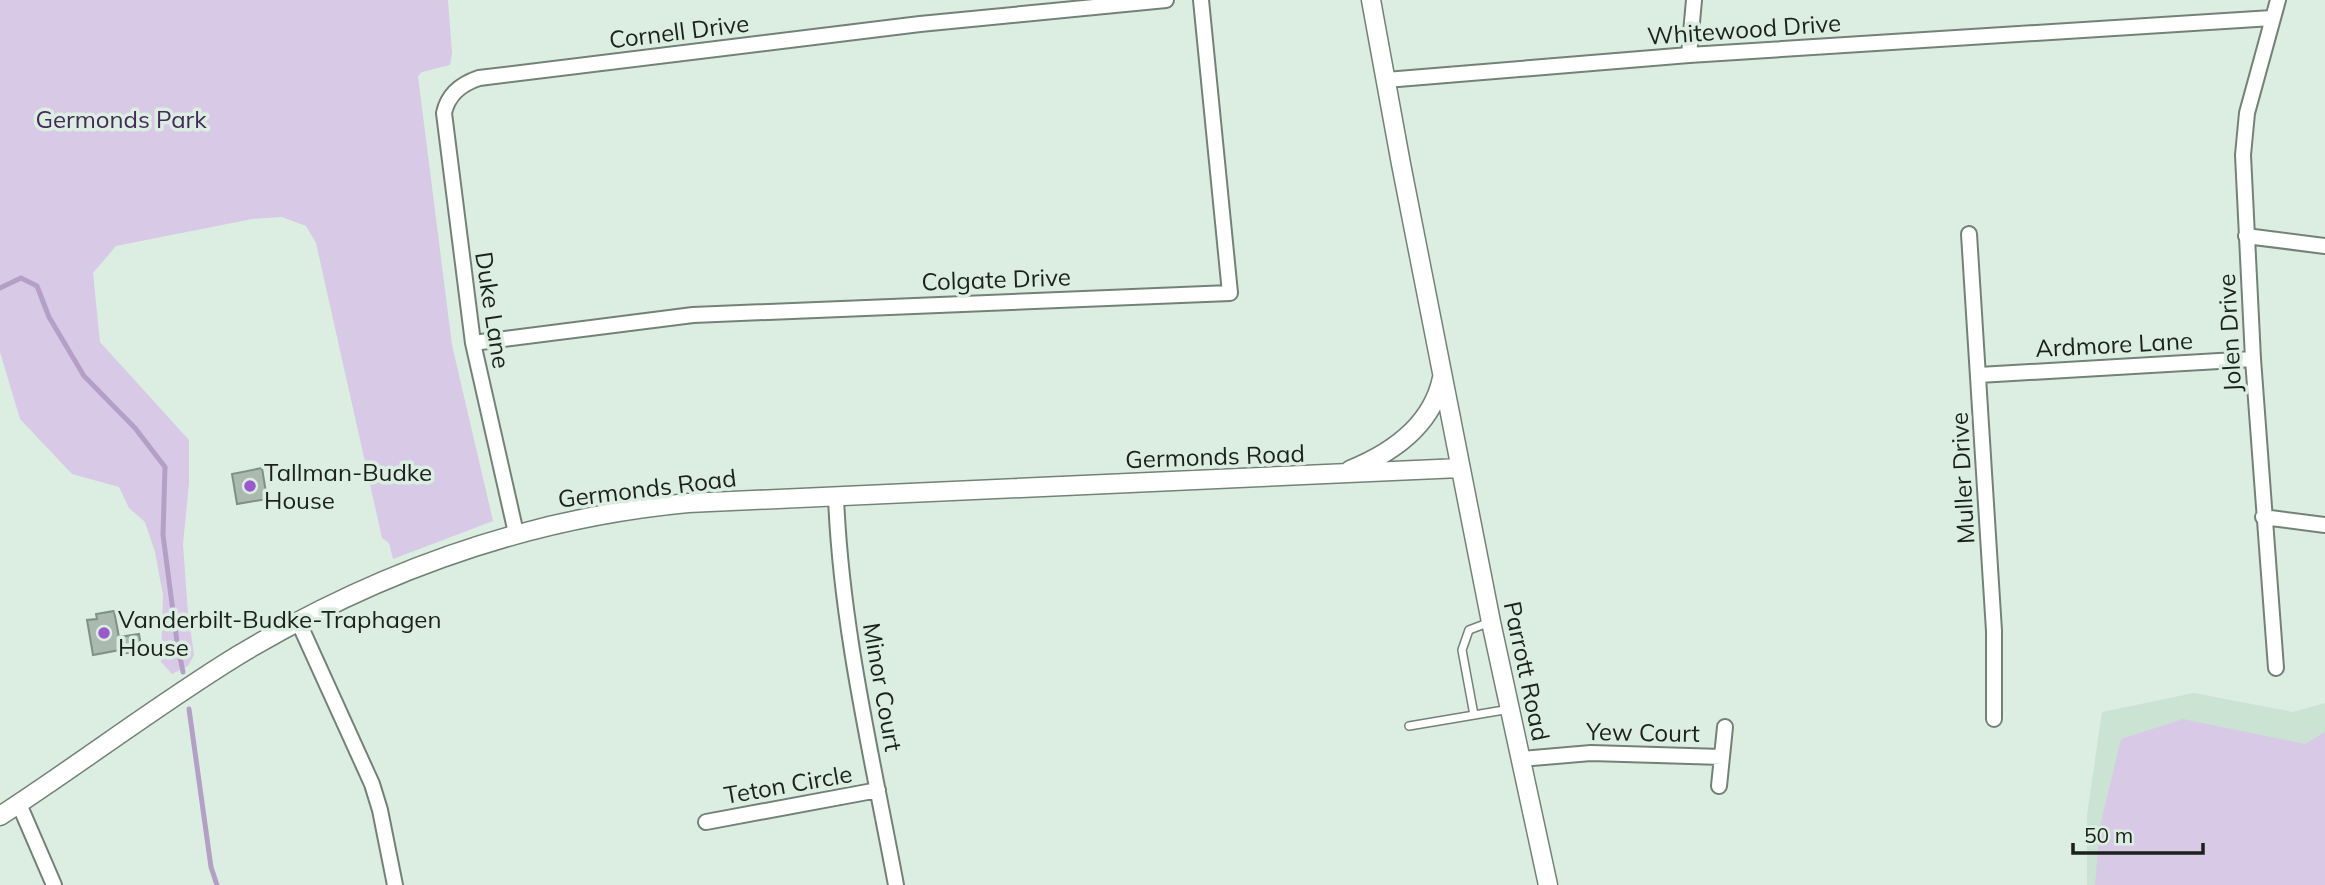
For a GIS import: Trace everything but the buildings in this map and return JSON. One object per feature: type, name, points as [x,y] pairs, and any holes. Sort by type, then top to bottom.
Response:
[{"type":"street","name":"Cornell Drive","points":[[453,93],[464,84],[479,78],[920,24],[1166,0]]},
{"type":"street","name":"Colgate Drive","points":[[472,343],[693,314],[1230,293],[1201,0]]},
{"type":"street","name":"Germonds Road","points":[[0,816],[216,669],[298,621],[388,579],[516,533],[584,517],[667,505],[1460,468],[1371,0]]},
{"type":"street","points":[[1689,55],[1695,0]]},
{"type":"street","name":"Jolen Drive","points":[[2276,668],[2253,359],[2244,155],[2247,113],[2278,0]]},
{"type":"street","name":"Whitewood Drive","points":[[1386,80],[1689,55],[2273,18]]},
{"type":"street","name":"Duke Lane","points":[[453,93],[446,106],[445,121],[472,343],[516,533]]},
{"type":"street","name":"Muller Drive","points":[[1969,234],[1994,632],[1994,719]]},
{"type":"street","points":[[2246,236],[2325,246]]},
{"type":"street","name":"Ardmore Lane","points":[[1979,374],[2253,359]]},
{"type":"street","name":"Germonds Road","points":[[1334,475],[1379,457],[1408,436],[1423,420],[1434,402],[1442,371]]},
{"type":"street","name":"Parrott Road","points":[[1460,468],[1548,885]]},
{"type":"street","name":"Minor Court","points":[[836,497],[844,603],[895,885]]},
{"type":"street","points":[[2263,517],[2325,525]]},
{"type":"street","points":[[298,621],[372,784],[395,885]]},
{"type":"street","name":"Yew Court","points":[[1719,786],[1725,727]]},
{"type":"street","name":"Yew Court","points":[[1522,759],[1591,753],[1722,757]]},
{"type":"street","name":"Teton Circle","points":[[706,822],[878,790]]},
{"type":"street","points":[[19,804],[54,885]]},
{"type":"lane","points":[[1474,715],[1462,650],[1469,630],[1491,622]]},
{"type":"lane","points":[[1409,726],[1510,709]]},
{"type":"shaded area","points":[[2194,693],[2293,712],[2325,703],[2325,885],[2087,885],[2087,815],[2102,712]]},
{"type":"green space","name":"Germonds Park","points":[[0,0],[448,0],[452,53],[450,65],[422,72],[418,76],[452,345],[493,521],[393,559],[389,543],[382,538],[316,243],[306,226],[282,217],[252,219],[116,246],[93,273],[100,342],[189,440],[189,484],[183,544],[194,655],[188,666],[172,674],[161,662],[163,595],[155,552],[145,522],[129,508],[119,487],[72,474],[20,419],[0,352]]},
{"type":"green space","points":[[2183,719],[2305,744],[2325,732],[2325,885],[2095,885],[2100,826],[2121,739]]},
{"type":"waterway","points":[[0,288],[21,278],[37,286],[49,317],[84,376],[135,428],[165,467],[163,535],[183,672]]},
{"type":"waterway","points":[[189,709],[211,867],[217,885]]},
{"type":"place","name":"Tallman-Budke House","points":[[250,486]]},
{"type":"place","name":"Vanderbilt-Budke-Traphagen House","points":[[104,633]]}]
